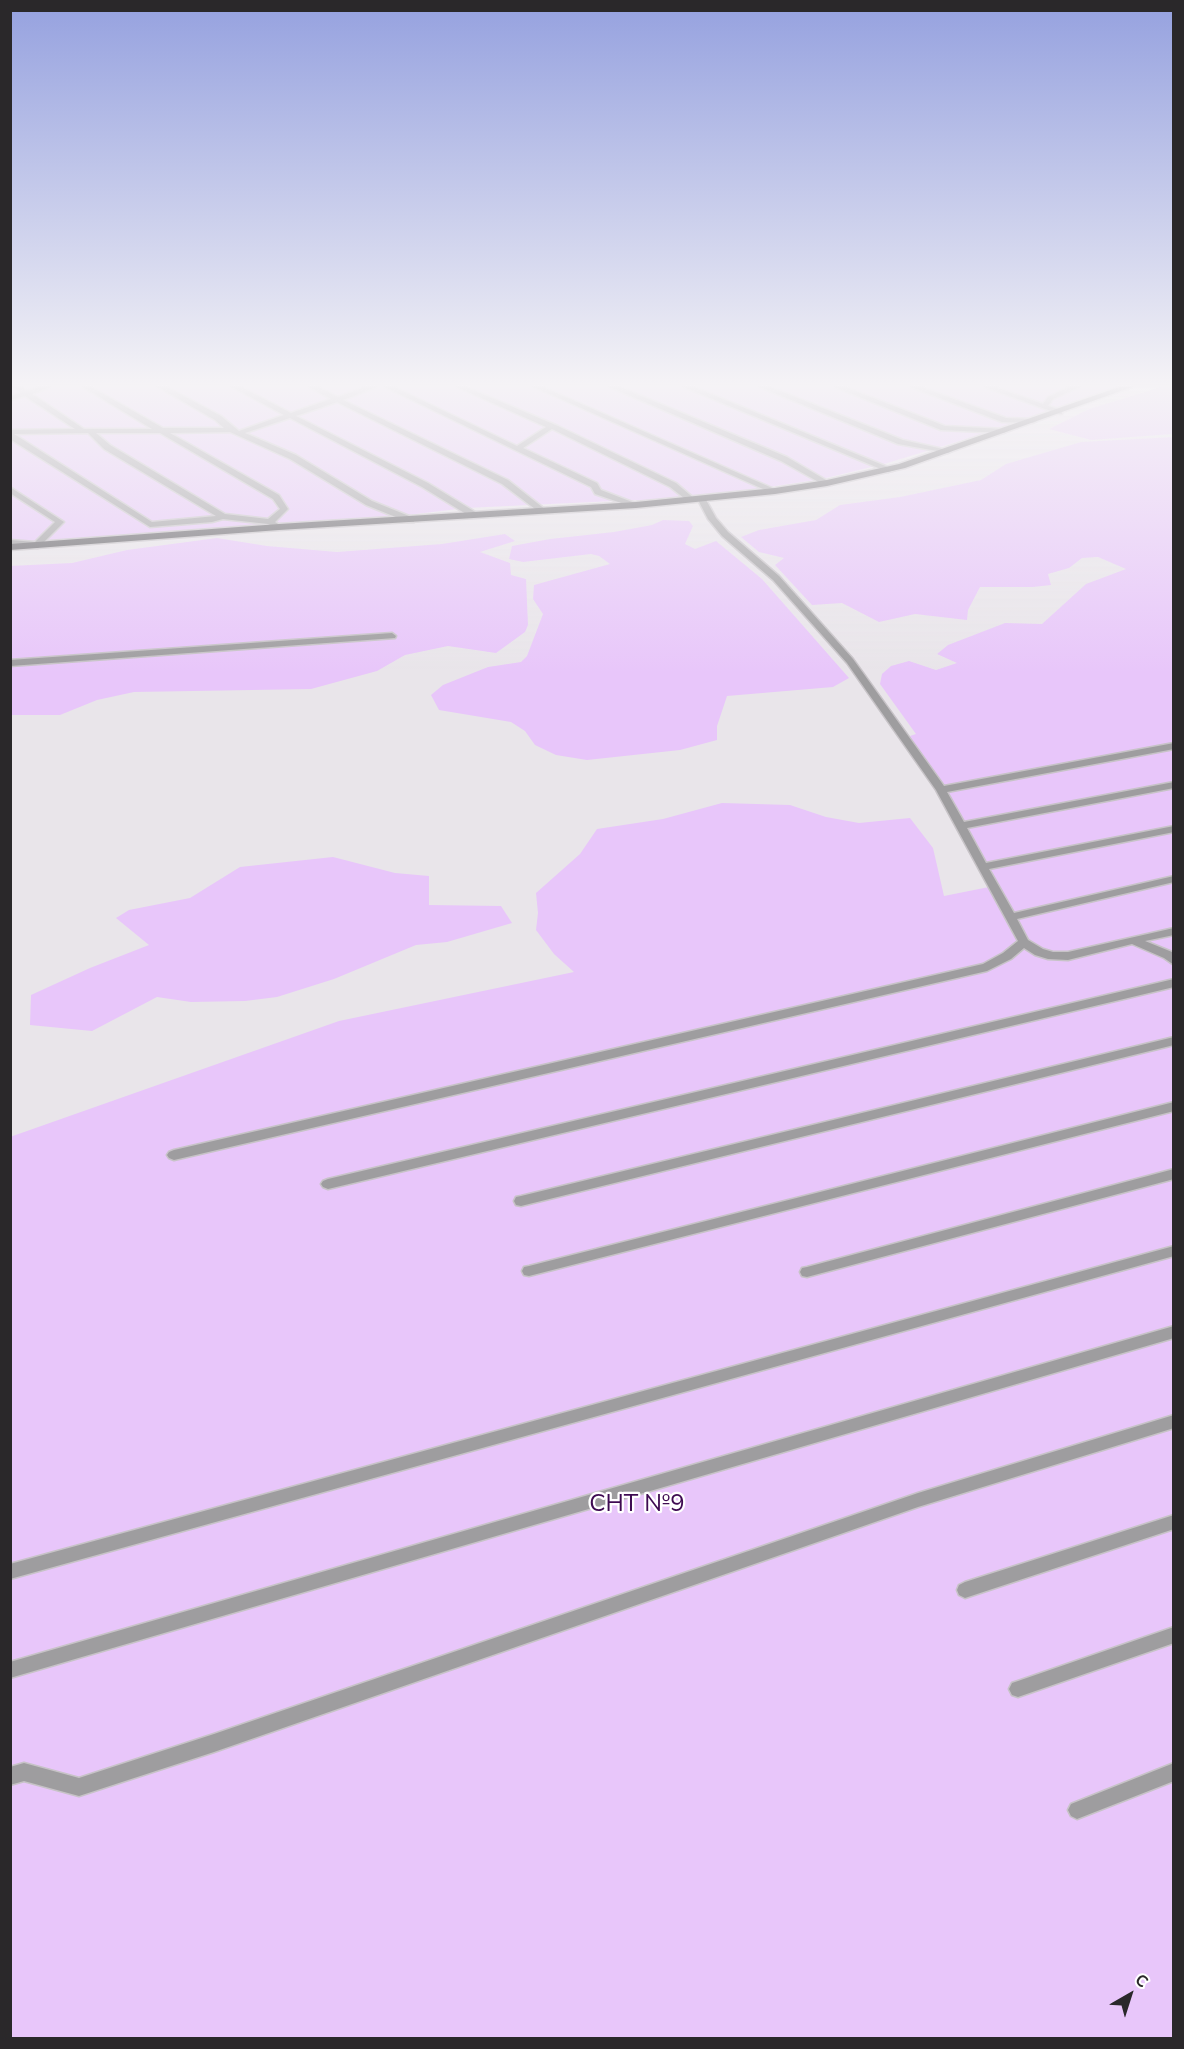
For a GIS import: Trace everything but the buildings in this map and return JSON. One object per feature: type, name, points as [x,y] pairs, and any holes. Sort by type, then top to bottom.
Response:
[{"type":"main road","points":[[10,547],[275,524],[411,520],[636,505],[697,500],[827,483]]},
{"type":"street","points":[[86,483],[150,525],[212,520],[222,516]]},
{"type":"street","points":[[166,483],[222,516],[275,524],[284,510],[276,497],[250,483]]},
{"type":"street","points":[[335,483],[369,503],[411,520]]},
{"type":"street","points":[[420,483],[474,515]]},
{"type":"street","points":[[506,483],[542,510]]},
{"type":"street","points":[[589,483],[594,485],[598,492],[636,505]]},
{"type":"street","points":[[668,483],[697,500],[725,534],[776,578],[850,661],[941,790],[1024,942],[1039,952],[1052,956],[1068,956],[1173,931]]},
{"type":"street","points":[[756,483],[775,491]]},
{"type":"street","points":[[10,489],[60,522],[35,545],[10,542]]},
{"type":"street","points":[[10,663],[392,636]]},
{"type":"street","points":[[941,790],[1173,746]]},
{"type":"street","points":[[960,826],[1173,784]]},
{"type":"street","points":[[983,867],[1173,829]]},
{"type":"street","points":[[1010,917],[1173,879]]},
{"type":"street","points":[[1133,940],[1168,955],[1173,961]]},
{"type":"street","points":[[174,1155],[987,967],[1007,957],[1024,942]]},
{"type":"street","points":[[328,1184],[1173,983]]},
{"type":"street","points":[[521,1201],[1173,1041]]},
{"type":"street","points":[[529,1271],[1173,1106]]},
{"type":"street","points":[[807,1272],[1173,1174]]},
{"type":"street","points":[[10,1572],[1173,1251]]},
{"type":"street","points":[[10,1670],[1173,1332]]},
{"type":"street","points":[[10,1776],[24,1773],[79,1787],[214,1743],[918,1500],[1173,1421]]},
{"type":"street","points":[[965,1590],[1173,1522]]},
{"type":"street","points":[[1017,1689],[1173,1635]]},
{"type":"street","points":[[1077,1810],[1173,1772]]},
{"type":"green space","points":[[11,483],[798,483],[736,492],[646,501],[466,508],[374,519],[329,520],[11,544]]},
{"type":"green space","name":"СНТ №9","points":[[969,483],[1173,483],[1173,2038],[11,2038],[10,1137],[339,1021],[574,972],[554,954],[536,930],[538,913],[536,893],[580,854],[597,829],[663,819],[722,803],[790,805],[826,817],[859,823],[910,818],[933,848],[944,896],[999,885],[910,736],[916,734],[880,684],[882,674],[891,666],[909,661],[936,670],[957,663],[937,654],[948,645],[1005,623],[1042,624],[1086,584],[1126,569],[1098,557],[1082,558],[1069,568],[1048,574],[1051,585],[980,587],[968,610],[967,620],[915,614],[879,622],[842,603],[812,605],[775,565],[784,558],[759,552],[741,537],[759,530],[816,520],[840,505],[900,497]]},
{"type":"green space","points":[[663,520],[689,521],[693,526],[685,544],[695,549],[716,541],[762,579],[849,678],[833,687],[727,696],[717,726],[717,740],[680,750],[587,760],[556,755],[535,745],[525,731],[511,722],[439,710],[431,695],[443,685],[488,667],[521,662],[527,656],[543,614],[533,599],[534,585],[610,564],[599,556],[591,554],[523,562],[509,559],[512,546],[614,532],[652,525]]},
{"type":"green space","points":[[505,534],[515,541],[480,552],[510,563],[511,575],[526,579],[528,625],[525,632],[496,653],[448,646],[405,655],[377,671],[311,689],[134,692],[97,700],[60,715],[11,715],[10,566],[72,563],[127,550],[217,538],[267,546],[337,552],[442,544]]},
{"type":"green space","points":[[333,857],[395,873],[429,876],[429,905],[501,906],[512,923],[447,942],[416,945],[334,979],[277,997],[245,1001],[191,1002],[157,997],[92,1031],[30,1025],[31,995],[90,968],[149,945],[116,918],[129,910],[190,898],[240,867]]}]
